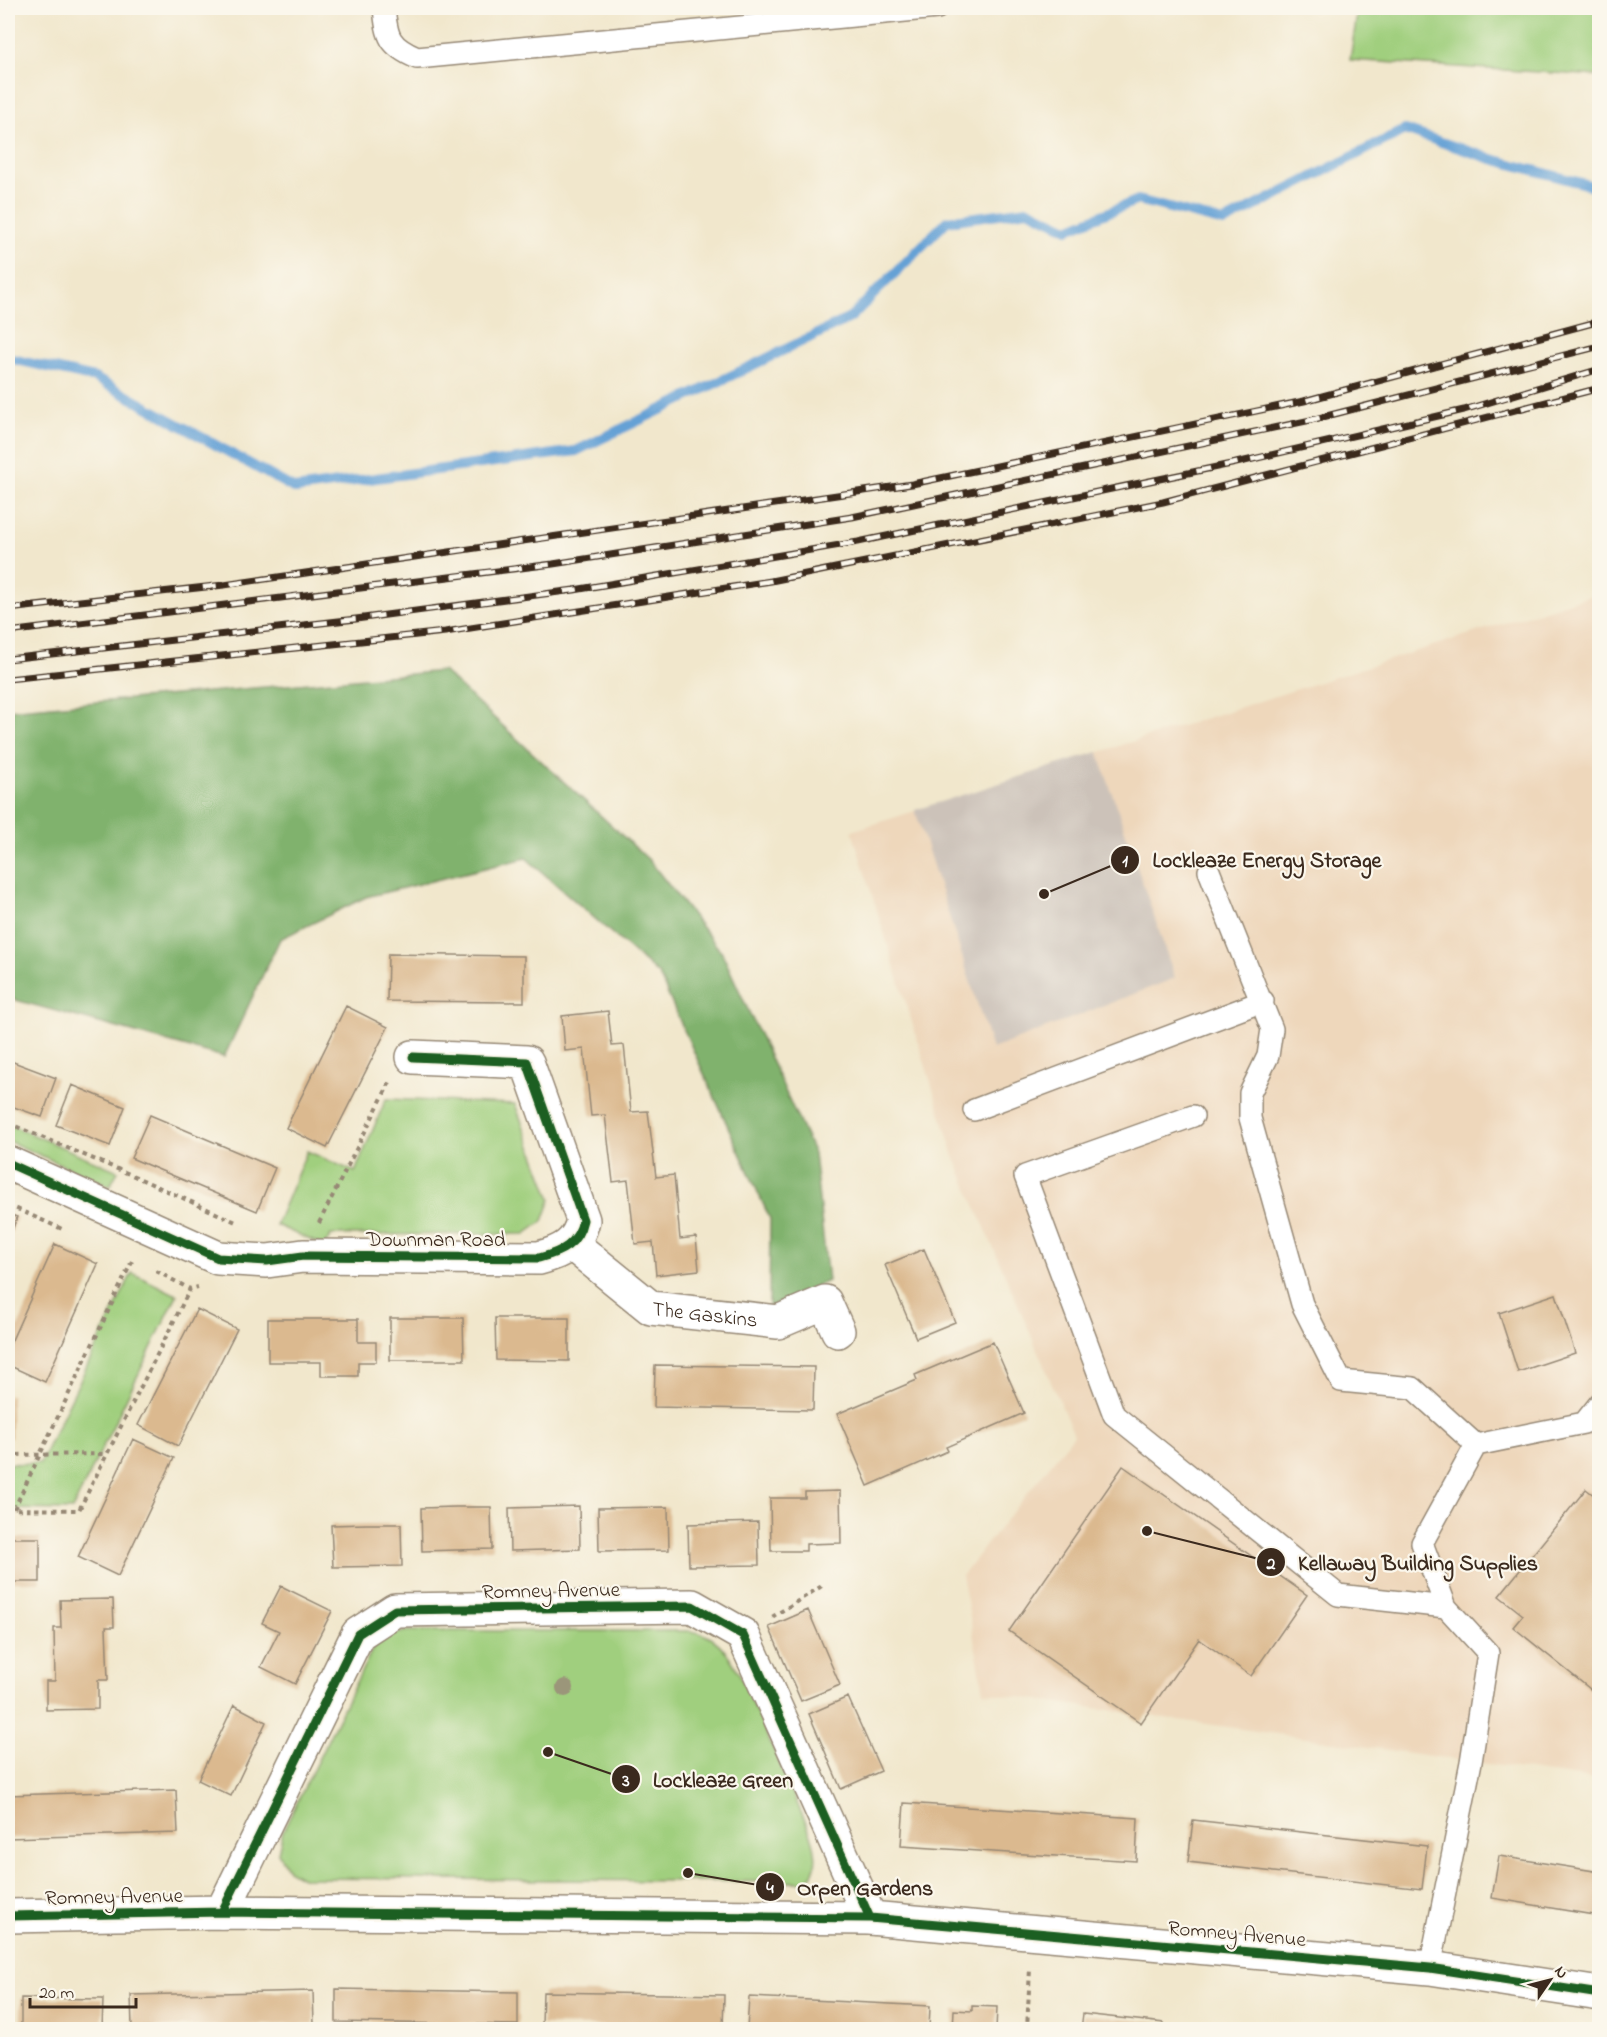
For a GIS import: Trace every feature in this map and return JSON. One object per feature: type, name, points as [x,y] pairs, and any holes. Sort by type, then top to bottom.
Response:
[{"type":"street","points":[[403,1067],[527,1062],[583,1220],[580,1233],[572,1244]]},
{"type":"street","name":"Downman Road","points":[[8,1163],[218,1258],[267,1261],[303,1256],[539,1258],[557,1254],[572,1244]]},
{"type":"street","name":"The Gaskins","points":[[572,1244],[651,1308],[778,1322],[825,1302],[838,1331]]},
{"type":"street","name":"Romney Avenue","points":[[222,1912],[358,1634],[395,1610],[692,1606],[743,1635]]},
{"type":"street","points":[[743,1635],[870,1918]]},
{"type":"street","name":"Romney Avenue","points":[[8,1916],[222,1912],[870,1918],[1430,1968],[1599,1994]]},
{"type":"lane","points":[[384,8],[386,31],[396,49],[417,58],[937,8]]},
{"type":"lane","points":[[1209,871],[1263,1001],[1272,1029],[1268,1056],[1250,1093],[1250,1118],[1302,1304],[1341,1381],[1413,1388],[1476,1445]]},
{"type":"lane","points":[[974,1110],[1263,1001]]},
{"type":"lane","points":[[1193,1116],[1025,1176],[1114,1415],[1338,1595],[1446,1607]]},
{"type":"lane","points":[[1430,1968],[1471,1762],[1488,1653],[1446,1607],[1422,1543],[1476,1445],[1584,1423],[1599,1403]]},
{"type":"path","points":[[303,1256],[403,1067]]},
{"type":"path","points":[[8,1123],[248,1227]]},
{"type":"path","points":[[14,1509],[132,1259],[142,1264]]},
{"type":"path","points":[[152,1269],[190,1289],[202,1287]]},
{"type":"path","points":[[8,1509],[79,1510],[190,1289]]},
{"type":"path","points":[[8,1455],[106,1454]]},
{"type":"path","points":[[743,1635],[825,1584]]},
{"type":"path","points":[[1027,2030],[1031,1934]]},
{"type":"shaded area","points":[[1599,593],[1599,1780],[984,1692],[962,1575],[1074,1435],[954,1156],[852,831]]},
{"type":"shaded area","points":[[1098,752],[1175,978],[992,1049],[915,810]]},
{"type":"green space","points":[[1358,8],[1599,8],[1599,76],[1350,60]]},
{"type":"green space","points":[[443,671],[649,860],[722,953],[814,1154],[828,1281],[769,1307],[770,1219],[659,975],[526,858],[366,897],[280,939],[224,1057],[8,998],[8,710]]},
{"type":"green space","points":[[386,1099],[515,1104],[551,1199],[543,1221],[525,1234],[331,1235],[324,1246],[276,1225],[307,1151],[355,1172]]},
{"type":"green space","points":[[8,1125],[118,1171],[110,1186],[8,1141]]},
{"type":"green space","points":[[132,1273],[177,1295],[72,1510],[8,1509],[8,1464],[40,1463]]},
{"type":"green space","points":[[407,1631],[690,1631],[714,1640],[725,1651],[739,1673],[810,1832],[816,1858],[810,1877],[805,1882],[302,1878],[288,1870],[278,1853],[283,1831],[372,1650],[382,1637]]},
{"type":"building","points":[[388,954],[524,956],[524,1002],[387,1001]]},
{"type":"building","points":[[346,1006],[388,1027],[327,1148],[286,1128]]},
{"type":"building","points":[[608,1011],[612,1046],[624,1045],[631,1112],[648,1111],[656,1177],[674,1175],[680,1239],[696,1237],[699,1270],[656,1275],[653,1242],[635,1244],[628,1180],[613,1182],[605,1115],[591,1116],[584,1049],[565,1051],[562,1016]]},
{"type":"building","points":[[8,1060],[56,1078],[42,1117],[8,1105]]},
{"type":"building","points":[[72,1085],[125,1107],[110,1146],[56,1125]]},
{"type":"building","points":[[150,1115],[275,1168],[257,1211],[131,1158]]},
{"type":"building","points":[[8,1214],[17,1217],[8,1242]]},
{"type":"building","points":[[55,1244],[98,1264],[45,1382],[8,1365],[8,1349]]},
{"type":"building","points":[[924,1249],[955,1322],[916,1338],[885,1265]]},
{"type":"building","points":[[1556,1294],[1575,1353],[1518,1372],[1499,1313]]},
{"type":"building","points":[[197,1309],[237,1329],[178,1446],[138,1425]]},
{"type":"building","points":[[390,1318],[463,1318],[464,1360],[390,1360]]},
{"type":"building","points":[[495,1318],[569,1318],[569,1361],[496,1360]]},
{"type":"building","points":[[268,1319],[358,1319],[358,1342],[376,1342],[376,1362],[358,1362],[358,1376],[321,1376],[321,1362],[268,1362]]},
{"type":"building","points":[[993,1342],[1024,1413],[946,1447],[948,1451],[868,1486],[837,1414],[917,1380],[915,1375]]},
{"type":"building","points":[[655,1365],[814,1367],[813,1410],[654,1407]]},
{"type":"building","points":[[11,1395],[11,1438],[8,1438],[8,1396]]},
{"type":"building","points":[[133,1439],[174,1458],[118,1576],[78,1557]]},
{"type":"building","points":[[1123,1466],[1307,1595],[1251,1676],[1199,1639],[1141,1723],[1009,1631]]},
{"type":"building","points":[[1586,1489],[1600,1500],[1600,1697],[1513,1627],[1523,1615],[1499,1596]]},
{"type":"building","points":[[840,1491],[841,1543],[806,1544],[806,1551],[771,1551],[770,1498],[805,1498],[805,1492]]},
{"type":"building","points":[[579,1506],[580,1549],[510,1551],[509,1508]]},
{"type":"building","points":[[491,1507],[492,1549],[422,1551],[421,1508]]},
{"type":"building","points":[[668,1507],[669,1550],[599,1551],[598,1508]]},
{"type":"building","points":[[758,1522],[759,1565],[689,1566],[688,1524]]},
{"type":"building","points":[[401,1524],[402,1566],[333,1567],[331,1525]]},
{"type":"building","points":[[8,1538],[40,1538],[40,1582],[8,1582]]},
{"type":"building","points":[[281,1586],[332,1611],[295,1684],[261,1667],[279,1631],[262,1623]]},
{"type":"building","points":[[113,1599],[114,1627],[106,1627],[108,1680],[98,1680],[98,1709],[46,1710],[46,1681],[55,1681],[54,1628],[61,1628],[60,1600]]},
{"type":"building","points":[[808,1610],[840,1685],[801,1701],[769,1627]]},
{"type":"building","points":[[848,1697],[881,1771],[841,1789],[809,1714]]},
{"type":"building","points":[[234,1705],[266,1722],[231,1796],[198,1780]]},
{"type":"building","points":[[176,1790],[178,1833],[8,1838],[8,1795]]},
{"type":"building","points":[[904,1803],[1138,1818],[1136,1861],[901,1846]]},
{"type":"building","points":[[1193,1820],[1427,1846],[1422,1889],[1188,1862]]},
{"type":"building","points":[[1499,1856],[1600,1872],[1600,1916],[1492,1898]]},
{"type":"building","points":[[336,1989],[518,1992],[518,2025],[336,2022]]},
{"type":"building","points":[[313,1991],[314,2024],[132,2028],[131,1995]]},
{"type":"building","points":[[543,1992],[724,1995],[723,2028],[542,2025]]},
{"type":"building","points":[[749,1997],[930,2006],[929,2030],[747,2030]]},
{"type":"building","points":[[21,1998],[103,1999],[102,2030],[21,2030]]},
{"type":"building","points":[[972,2006],[997,2007],[996,2030],[953,2030],[954,2010],[972,2011]]},
{"type":"building","points":[[1083,2014],[1164,2023],[1164,2030],[1081,2030]]},
{"type":"waterway","points":[[8,358],[95,378],[295,489],[576,451],[850,318],[947,221],[1028,210],[1068,229],[1138,200],[1224,222],[1405,130],[1492,159],[1600,188]]},
{"type":"railway","points":[[8,609],[224,585],[912,484],[1304,401],[1600,321]]},
{"type":"railway","points":[[8,632],[553,564],[852,517],[1311,420],[1600,346]]},
{"type":"railway","points":[[8,659],[356,619],[574,590],[858,542],[1236,463],[1464,410],[1600,369]]},
{"type":"railway","points":[[8,679],[445,632],[771,581],[1163,502],[1600,388]]},
{"type":"cycle path","points":[[8,1163],[218,1258],[267,1261],[303,1256],[539,1258],[568,1246],[577,1235],[583,1220],[527,1062],[413,1057]]},
{"type":"cycle path","points":[[222,1912],[358,1634],[395,1610],[692,1606],[743,1635],[870,1918]]},
{"type":"cycle path","points":[[8,1916],[222,1912],[870,1918],[1430,1968],[1600,1994]]},
{"type":"place","name":"Lockleaze Energy Storage","points":[[1044,894]]},
{"type":"place","name":"Kellaway Building Supplies","points":[[1147,1531]]},
{"type":"place","name":"Lockleaze Green","points":[[548,1752]]},
{"type":"place","name":"Orpen Gardens","points":[[688,1873]]}]
